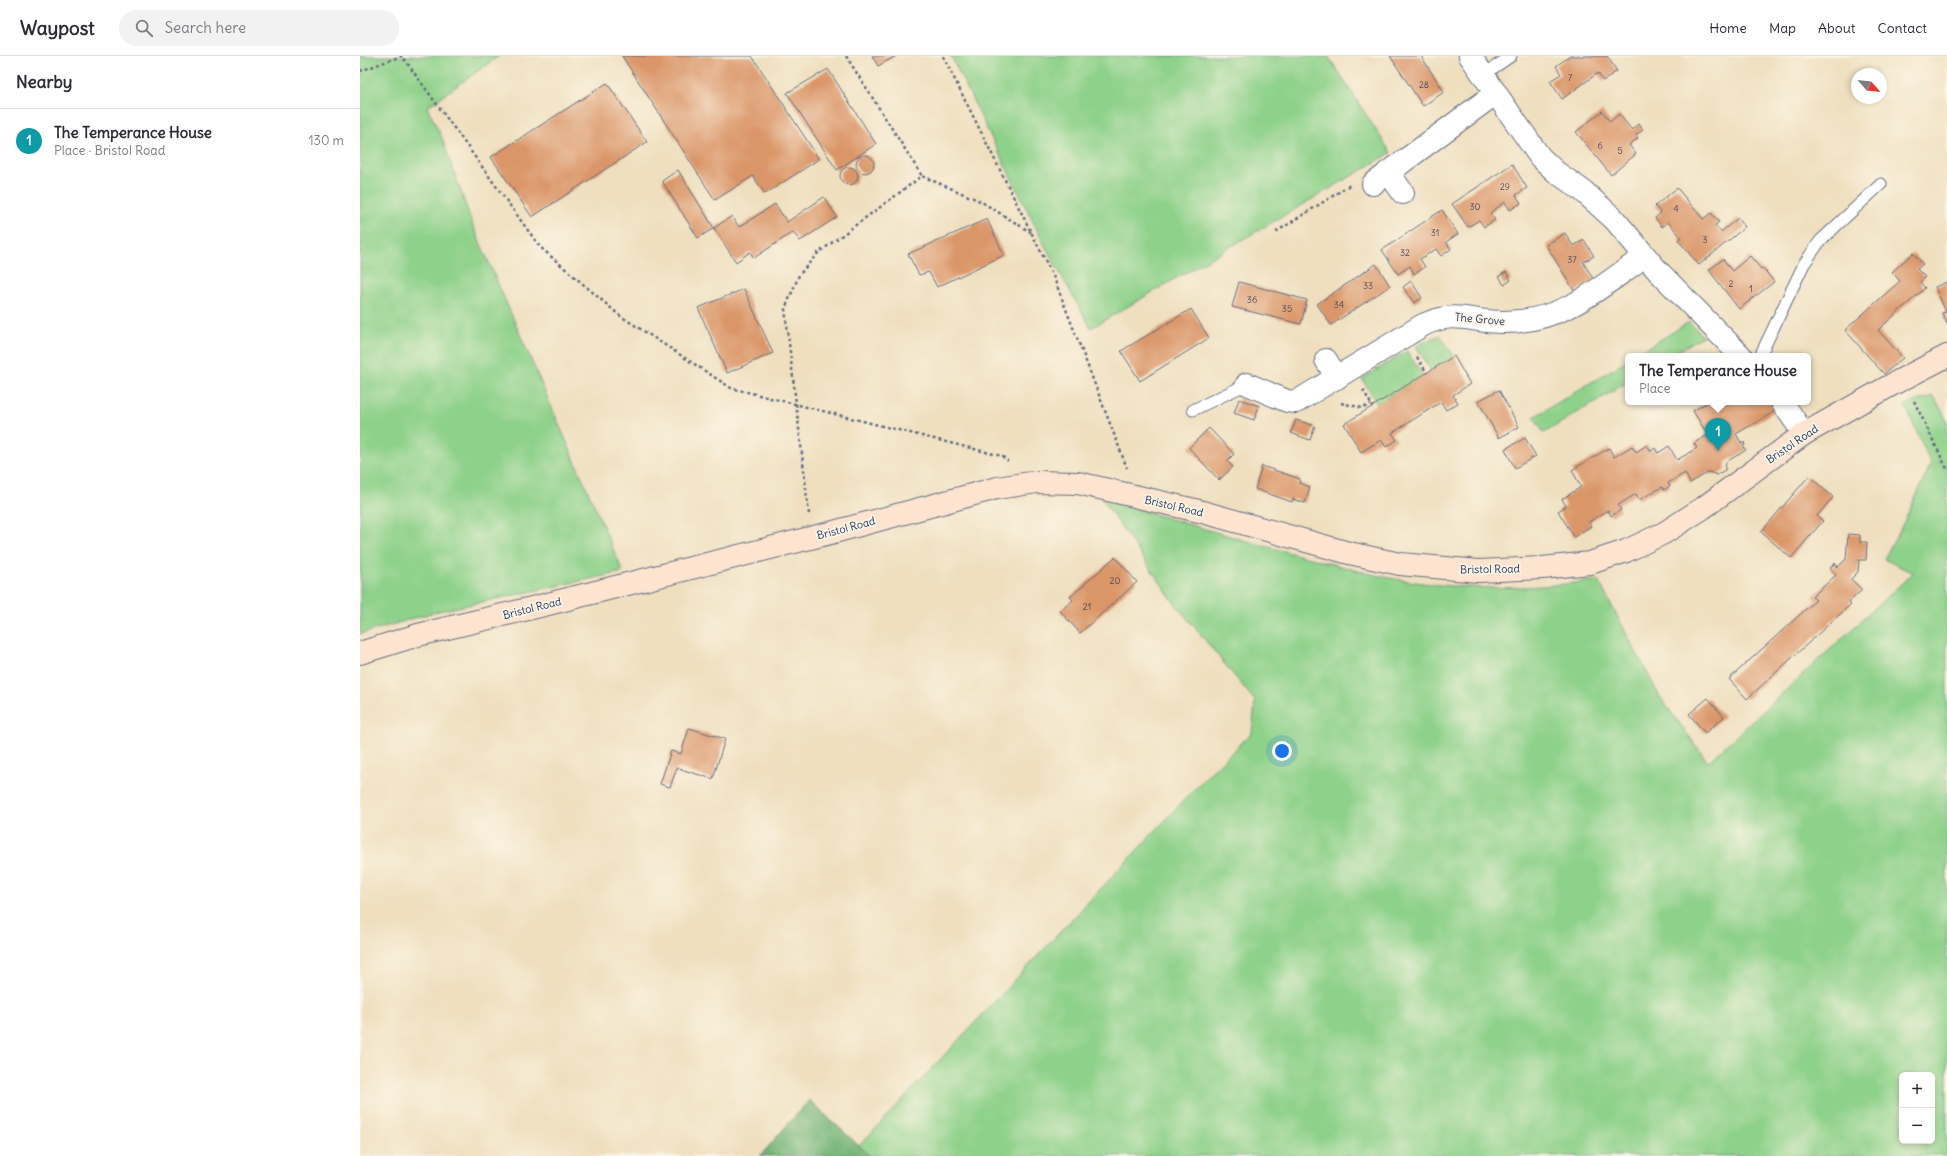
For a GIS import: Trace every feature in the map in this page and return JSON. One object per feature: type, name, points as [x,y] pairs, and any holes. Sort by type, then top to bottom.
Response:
[{"type":"main road","name":"Bristol Road","points":[[360,654],[418,635],[536,607],[998,488],[1037,482],[1078,483],[1199,511],[1349,553],[1400,564],[1479,571],[1542,568],[1590,563],[1626,551],[1664,533],[1703,508],[1804,434],[1947,356]]},
{"type":"street","points":[[1470,56],[1540,157],[1556,172],[1583,191],[1600,206],[1645,256],[1738,353]]},
{"type":"street","points":[[1403,192],[1380,178],[1496,93]]},
{"type":"street","name":"The Grove","points":[[1247,384],[1292,403],[1301,401],[1332,369],[1436,319],[1451,316],[1503,322],[1522,322],[1554,315],[1583,300],[1645,256]]},
{"type":"street","points":[[1784,405],[1804,434]]},
{"type":"lane","points":[[1483,75],[1511,56]]},
{"type":"lane","points":[[1761,353],[1804,264],[1820,241],[1881,184]]},
{"type":"lane","points":[[1193,410],[1247,384]]},
{"type":"path","points":[[360,71],[402,56],[540,247],[619,315],[731,388],[1002,456],[1037,482]]},
{"type":"path","points":[[846,56],[922,176],[980,201],[1032,233]]},
{"type":"path","points":[[944,56],[1054,278],[1138,497]]},
{"type":"path","points":[[1276,232],[1367,174],[1380,178]]},
{"type":"path","points":[[812,537],[795,405],[785,309],[799,275],[818,253],[922,176]]},
{"type":"path","points":[[1903,379],[1925,421],[1947,469]]},
{"type":"green space","points":[[360,56],[499,56],[427,107],[442,138],[473,226],[623,572],[439,611],[360,634]]},
{"type":"green space","points":[[951,56],[1328,56],[1391,153],[1091,328],[1047,250]]},
{"type":"green space","points":[[1689,322],[1703,336],[1675,353],[1639,353]]},
{"type":"green space","points":[[1440,335],[1454,356],[1431,371],[1416,346]]},
{"type":"green space","points":[[1407,351],[1423,376],[1377,404],[1362,379]]},
{"type":"green space","points":[[1625,362],[1625,384],[1544,433],[1534,417]]},
{"type":"green space","points":[[1934,396],[1947,421],[1947,1156],[870,1156],[859,1146],[1203,780],[1252,733],[1255,701],[1173,601],[1102,499],[1261,545],[1361,572],[1396,579],[1432,584],[1503,588],[1598,580],[1660,697],[1708,762],[1913,573],[1884,559],[1901,528],[1931,464],[1905,405]]},
{"type":"green space","points":[[809,1100],[870,1156],[760,1156]]},
{"type":"building","points":[[622,56],[752,56],[819,159],[765,194],[753,176],[715,200]]},
{"type":"building","points":[[872,56],[896,56],[878,66]]},
{"type":"building","points":[[1390,56],[1421,56],[1444,92],[1423,106]]},
{"type":"building","points":[[1570,56],[1607,56],[1617,71],[1603,81],[1598,73],[1562,99],[1550,81],[1561,74],[1556,66]]},
{"type":"building","points":[[828,69],[876,144],[837,170],[787,93]]},
{"type":"building","points":[[607,83],[647,142],[532,217],[491,157]]},
{"type":"building","points":[[1602,111],[1610,122],[1619,114],[1632,130],[1639,124],[1643,130],[1636,135],[1638,138],[1629,145],[1636,154],[1611,175],[1576,132]]},
{"type":"building","points":[[861,155],[869,155],[874,160],[872,171],[869,173],[861,173],[856,168],[856,160]]},
{"type":"building","points":[[1512,164],[1527,188],[1516,195],[1521,203],[1510,210],[1505,202],[1490,213],[1495,220],[1484,227],[1479,220],[1468,227],[1452,204]]},
{"type":"building","points":[[845,167],[853,167],[858,172],[856,183],[853,185],[845,185],[840,180],[840,172]]},
{"type":"building","points":[[678,170],[714,228],[698,238],[662,181]]},
{"type":"building","points":[[1677,188],[1703,219],[1711,213],[1719,222],[1715,225],[1721,232],[1738,218],[1745,227],[1699,265],[1678,240],[1681,237],[1668,222],[1662,227],[1655,218],[1661,213],[1655,206]]},
{"type":"building","points":[[824,197],[837,217],[800,241],[793,232],[754,258],[750,252],[736,262],[714,228],[732,216],[739,227],[775,204],[787,222]]},
{"type":"building","points":[[1442,210],[1458,234],[1446,242],[1451,249],[1441,256],[1436,249],[1420,259],[1425,267],[1414,274],[1410,266],[1398,274],[1382,250]]},
{"type":"building","points":[[987,219],[1004,255],[937,287],[929,272],[919,275],[908,254]]},
{"type":"building","points":[[1565,233],[1573,246],[1584,240],[1594,256],[1583,262],[1594,280],[1575,292],[1546,245]]},
{"type":"building","points":[[1913,253],[1923,264],[1917,269],[1925,277],[1920,282],[1925,288],[1878,330],[1903,358],[1884,374],[1845,330],[1900,281],[1892,272]]},
{"type":"building","points":[[1750,256],[1761,269],[1763,268],[1774,282],[1739,309],[1709,270],[1723,259],[1732,271]]},
{"type":"building","points":[[1376,264],[1390,286],[1331,325],[1317,304]]},
{"type":"building","points":[[1506,272],[1511,280],[1504,285],[1499,276]]},
{"type":"building","points":[[1411,281],[1422,298],[1414,303],[1403,287]]},
{"type":"building","points":[[1239,282],[1307,300],[1301,324],[1232,307]]},
{"type":"building","points":[[1947,282],[1947,324],[1942,313],[1946,312],[1935,287]]},
{"type":"building","points":[[744,289],[773,353],[727,373],[698,308]]},
{"type":"building","points":[[1191,309],[1209,338],[1140,381],[1121,351]]},
{"type":"building","points":[[1454,356],[1470,384],[1453,395],[1458,403],[1446,410],[1441,402],[1392,433],[1397,440],[1386,447],[1381,440],[1361,452],[1344,424]]},
{"type":"building","points":[[1499,390],[1519,427],[1499,438],[1478,401]]},
{"type":"building","points":[[1239,399],[1259,406],[1254,420],[1234,413]]},
{"type":"building","points":[[1703,405],[1773,405],[1777,410],[1736,434],[1742,444],[1744,442],[1745,445],[1743,446],[1746,450],[1726,462],[1725,470],[1717,475],[1709,472],[1690,483],[1685,473],[1668,483],[1670,486],[1664,490],[1662,487],[1639,500],[1636,494],[1618,505],[1621,510],[1611,516],[1608,510],[1589,522],[1591,526],[1574,537],[1558,511],[1566,506],[1562,499],[1581,487],[1572,470],[1609,448],[1614,457],[1632,446],[1636,452],[1647,445],[1651,451],[1655,448],[1658,453],[1669,446],[1677,460],[1697,448],[1694,443],[1708,435],[1693,411]]},
{"type":"building","points":[[1296,420],[1315,426],[1310,440],[1291,433]]},
{"type":"building","points":[[1209,428],[1234,454],[1227,461],[1233,467],[1219,480],[1189,448]]},
{"type":"building","points":[[1525,438],[1536,456],[1515,468],[1505,449]]},
{"type":"building","points":[[1262,466],[1300,479],[1299,483],[1310,487],[1305,503],[1293,499],[1292,502],[1255,489]]},
{"type":"building","points":[[1809,476],[1833,497],[1817,516],[1823,521],[1791,558],[1761,532]]},
{"type":"building","points":[[1848,534],[1860,535],[1860,542],[1867,542],[1866,560],[1859,560],[1858,572],[1851,579],[1862,590],[1849,602],[1851,604],[1747,699],[1729,679],[1816,600],[1812,597],[1836,575],[1830,568],[1835,563],[1838,567],[1846,559]]},
{"type":"building","points":[[1115,557],[1137,582],[1080,633],[1060,611],[1073,600],[1070,597]]},
{"type":"building","points":[[1708,698],[1724,717],[1705,733],[1689,714]]},
{"type":"building","points":[[689,728],[725,739],[713,779],[677,768],[670,787],[660,784],[671,751],[681,754]]},
{"type":"place","name":"The Temperance House","points":[[1718,451]]}]
